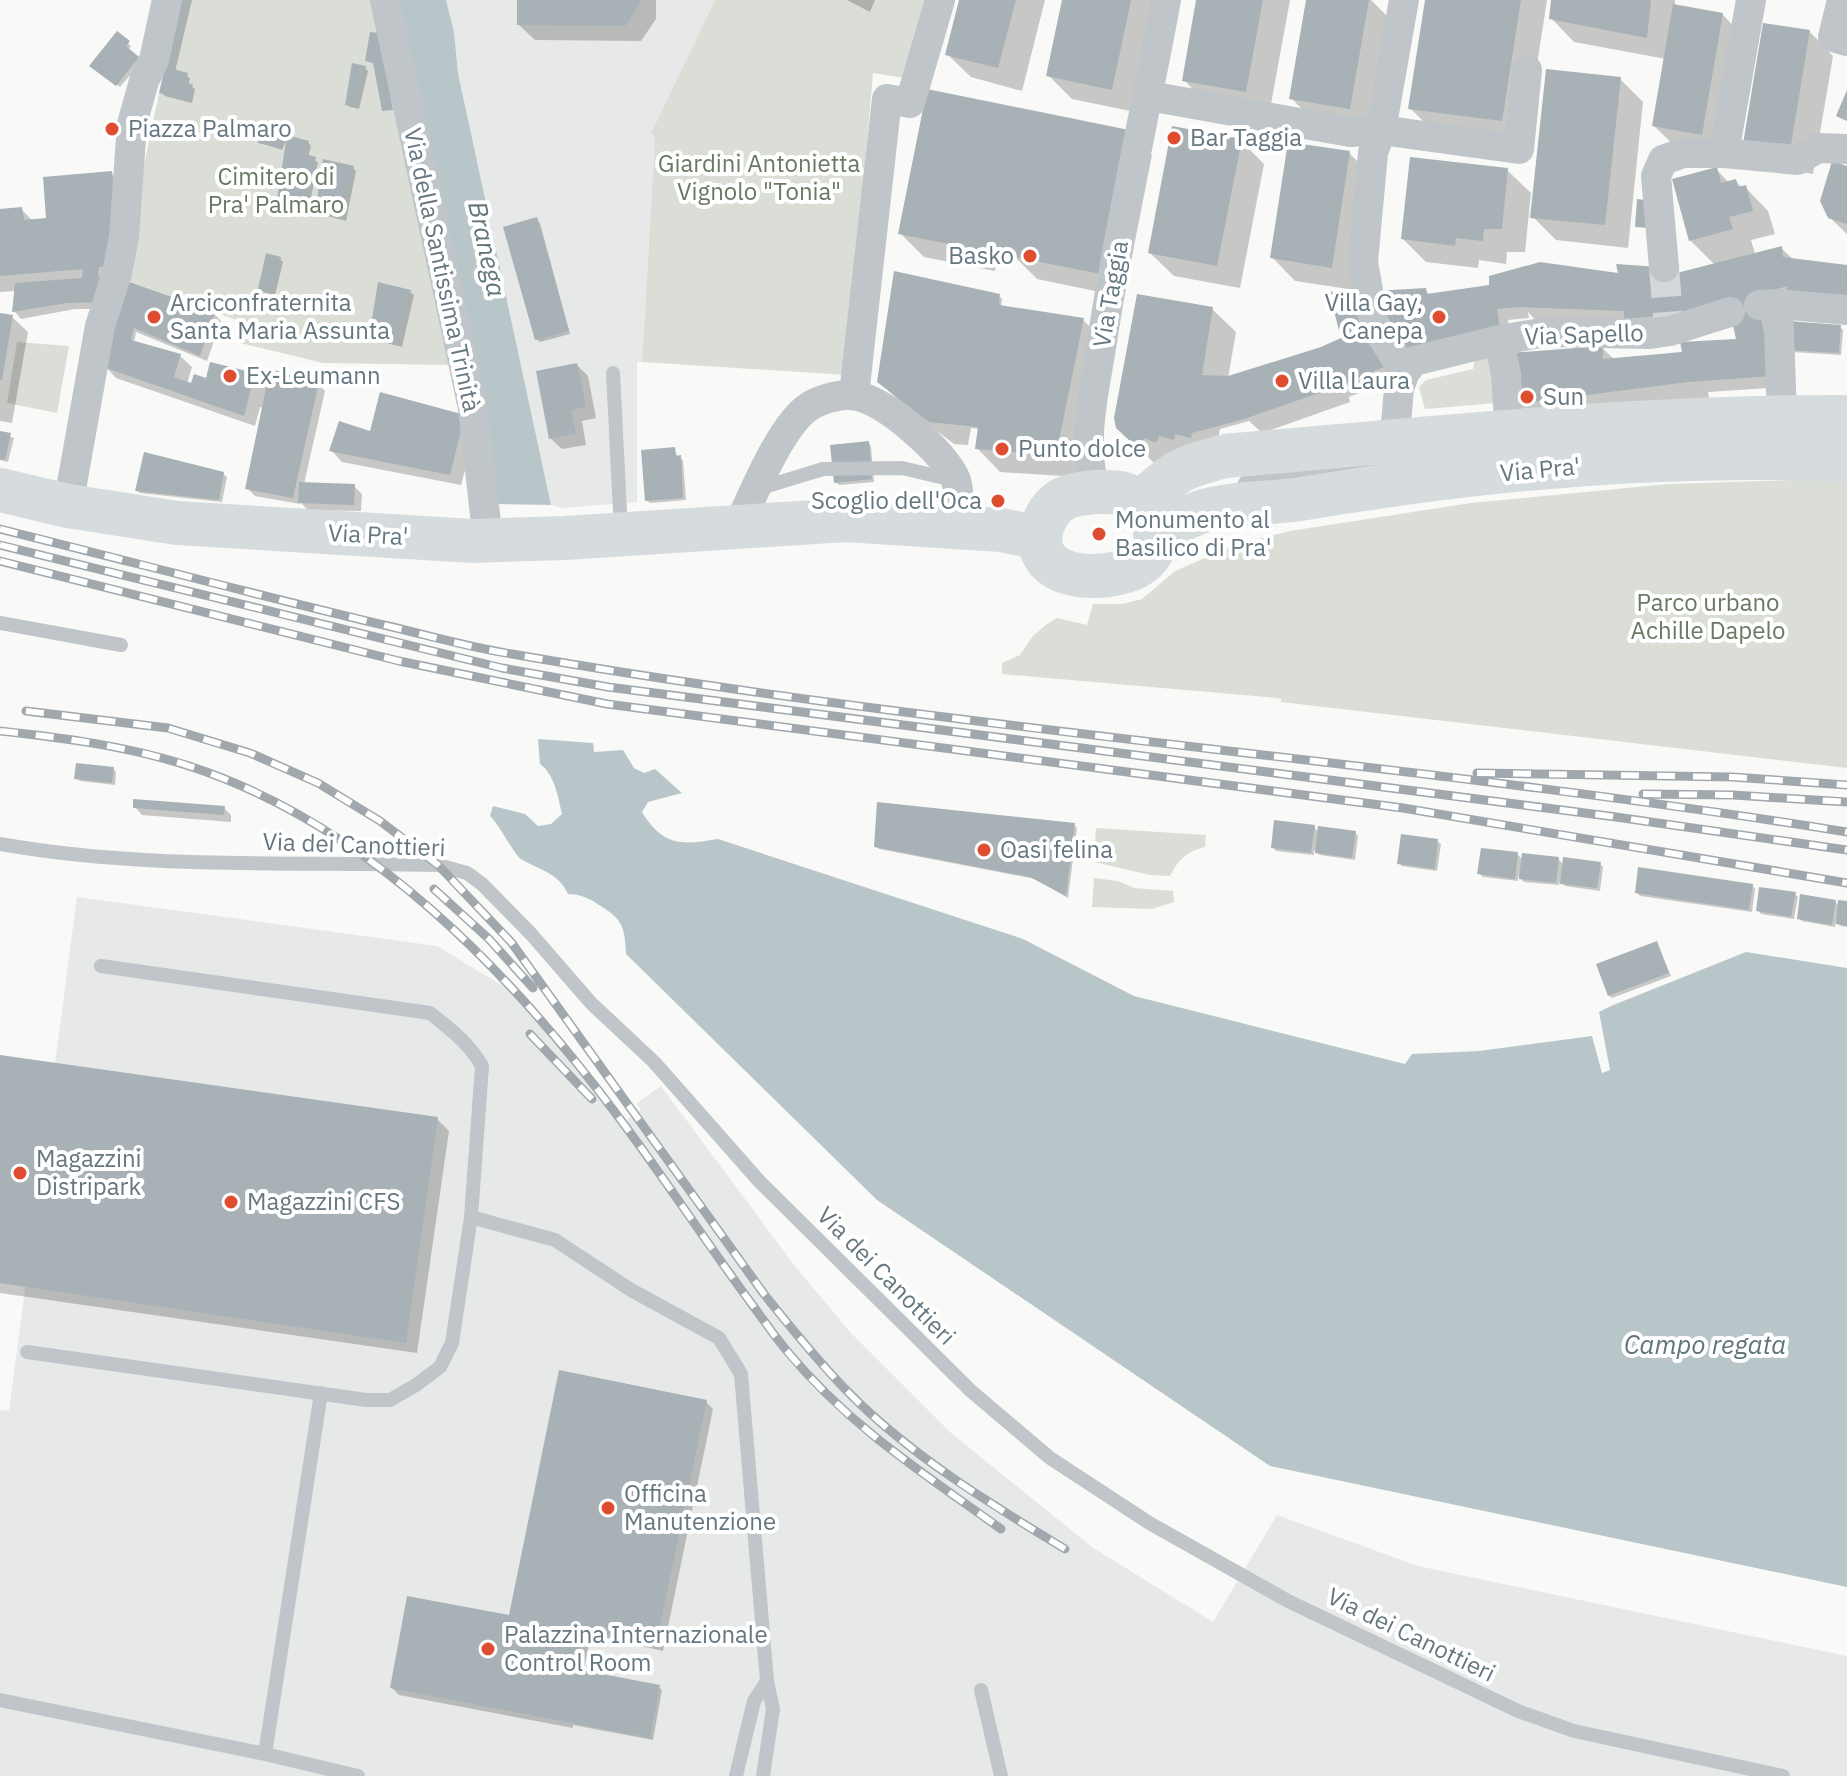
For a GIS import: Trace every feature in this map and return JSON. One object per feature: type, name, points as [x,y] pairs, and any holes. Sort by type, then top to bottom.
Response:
[{"type":"main road","name":"Via Pra'","points":[[1847,417],[1619,422],[1510,432],[1385,435],[1226,456],[1188,465],[1165,480],[1148,519],[1186,517],[1208,510],[1282,503],[1408,481],[1675,458],[1847,460]]},
{"type":"main road","name":"Via Pra'","points":[[0,490],[68,506],[177,523],[491,541],[621,535],[747,508],[846,520],[1001,530],[1040,538]]},
{"type":"main road","points":[[1095,492],[1115,492],[1130,496],[1148,519],[1155,545],[1146,561],[1137,568],[1117,574],[1078,575],[1055,568],[1043,553],[1040,538],[1043,522],[1055,505],[1064,499],[1095,492]]},
{"type":"street","points":[[68,506],[100,326],[117,273],[124,237],[132,124],[144,81],[154,60],[167,0]]},
{"type":"street","name":"Via della Santissima Trinità","points":[[385,0],[473,408],[486,523],[491,541]]},
{"type":"street","points":[[854,395],[889,87],[910,103],[940,0]]},
{"type":"street","name":"Via Taggia","points":[[1095,492],[1088,466],[1087,441],[1108,300],[1166,0]]},
{"type":"street","points":[[1385,435],[1405,372],[1374,324],[1363,262],[1373,153],[1381,130],[1404,0]]},
{"type":"street","points":[[1724,153],[1751,0]]},
{"type":"street","points":[[1842,0],[1833,37],[1847,41]]},
{"type":"street","points":[[1149,96],[1350,132],[1381,130],[1519,149],[1527,70]]},
{"type":"street","points":[[1664,267],[1656,176],[1663,160],[1683,153],[1724,153],[1798,160],[1818,148],[1847,149]]},
{"type":"street","points":[[1782,417],[1768,304],[1847,310]]},
{"type":"street","name":"Via Sapello","points":[[1405,372],[1414,361],[1499,340],[1547,332],[1650,334],[1669,323],[1730,312]]},
{"type":"street","points":[[1499,340],[1506,375],[1510,432]]},
{"type":"street","points":[[747,508],[792,425],[810,406],[831,397],[854,395],[873,401],[939,454],[957,481],[957,527]]},
{"type":"street","name":"Via Pra'","points":[[1234,507],[1238,497],[1257,484],[1343,469],[1385,435]]},
{"type":"lane","points":[[613,373],[621,535]]},
{"type":"lane","points":[[747,508],[823,469],[902,468],[957,481]]},
{"type":"lane","points":[[0,623],[121,645]]},
{"type":"lane","name":"Via dei Canottieri","points":[[0,844],[46,853],[118,859],[193,863],[438,865],[467,873],[532,935],[591,1003],[654,1062],[771,1193],[971,1391],[1050,1458],[1151,1524],[1288,1601],[1518,1711],[1574,1731],[1783,1776]]},
{"type":"lane","points":[[27,1352],[366,1400],[390,1400],[440,1367],[452,1343],[471,1217],[482,1066],[476,1056],[430,1013],[101,966]]},
{"type":"lane","points":[[471,1217],[555,1240],[631,1290],[719,1338],[741,1374],[767,1681],[773,1709],[763,1776]]},
{"type":"lane","points":[[265,1754],[321,1393]]},
{"type":"lane","points":[[736,1776],[754,1701],[767,1681]]},
{"type":"lane","points":[[981,1690],[1001,1776]]},
{"type":"lane","points":[[0,1700],[358,1776]]},
{"type":"shaded area","points":[[446,0],[715,0],[651,133],[655,136],[642,362],[637,362],[637,502],[562,508],[551,505],[458,73],[454,32]]},
{"type":"shaded area","points":[[77,897],[437,946],[533,1004],[624,1122],[641,1109],[636,1104],[661,1086],[794,1265],[850,1332],[951,1433],[1092,1547],[1213,1622],[1277,1515],[1418,1566],[1847,1656],[1847,1776],[0,1776],[0,1410],[9,1411]]},
{"type":"green space","name":"Cimitero di Pra' Palmaro","points":[[179,0],[374,0],[450,365],[323,363],[240,343],[245,323],[120,278]]},
{"type":"green space","name":"Giardini Antonietta Vignolo \"Tonia\"","points":[[715,0],[933,0],[910,79],[873,73],[847,375],[642,362],[655,137],[651,133]]},
{"type":"green space","points":[[17,342],[69,346],[57,413],[7,403]]},
{"type":"green space","points":[[1489,353],[1497,403],[1425,409],[1419,387],[1426,380],[1473,369],[1475,358]]},
{"type":"green space","name":"Parco urbano Achille Dapelo","points":[[1847,481],[1847,768],[1281,702],[1277,698],[1002,674],[1002,663],[1020,655],[1033,636],[1057,618],[1087,625],[1093,604],[1122,604],[1142,599],[1175,571],[1235,545],[1290,531],[1471,503],[1668,484]]},
{"type":"green space","points":[[1096,828],[1206,835],[1205,847],[1184,857],[1170,876],[1150,875],[1094,862]]},
{"type":"green space","points":[[1094,878],[1118,881],[1134,888],[1173,891],[1174,902],[1152,909],[1092,907]]},
{"type":"water","name":"Branega","points":[[393,0],[446,0],[454,32],[458,73],[551,505],[496,504]]},
{"type":"water","name":"Campo regata","points":[[538,739],[593,743],[594,752],[623,750],[634,768],[644,773],[655,769],[682,793],[648,802],[642,812],[666,838],[684,842],[718,839],[1023,939],[1134,996],[1405,1064],[1412,1054],[1479,1051],[1592,1036],[1602,1073],[1610,1070],[1599,1012],[1611,1006],[1746,952],[1847,968],[1847,1587],[1270,1466],[877,1200],[626,954],[621,924],[613,915],[588,898],[568,894],[554,877],[521,859],[490,816],[493,806],[525,814],[538,826],[551,824],[562,814],[552,780],[540,764]]},
{"type":"building","points":[[180,0],[189,0],[173,69],[188,73],[186,83],[193,84],[189,101],[159,93]]},
{"type":"building","points":[[517,0],[641,2],[625,26],[517,25]]},
{"type":"building","points":[[959,0],[1016,0],[998,68],[945,55]]},
{"type":"building","points":[[1062,0],[1131,0],[1112,90],[1046,76]]},
{"type":"building","points":[[1196,0],[1263,0],[1246,92],[1182,81]]},
{"type":"building","points":[[1306,0],[1369,0],[1350,109],[1289,99]]},
{"type":"building","points":[[1425,0],[1521,0],[1502,121],[1408,109]]},
{"type":"building","points":[[1551,0],[1651,0],[1647,38],[1549,19]]},
{"type":"building","points":[[1673,4],[1723,13],[1702,135],[1652,126]]},
{"type":"building","points":[[1763,23],[1810,30],[1790,151],[1743,144]]},
{"type":"building","points":[[117,31],[130,41],[126,46],[139,57],[116,86],[89,66]]},
{"type":"building","points":[[370,32],[379,33],[393,110],[382,111],[373,63],[365,61]]},
{"type":"building","points":[[352,63],[366,66],[356,107],[345,105]]},
{"type":"building","points":[[1546,69],[1621,77],[1605,225],[1530,218]]},
{"type":"building","points":[[927,89],[1129,130],[1101,274],[898,234]]},
{"type":"building","points":[[1847,90],[1847,121],[1836,116]]},
{"type":"building","points":[[1172,126],[1242,139],[1217,266],[1148,253]]},
{"type":"building","points":[[261,130],[283,135],[279,148],[258,143]]},
{"type":"building","points":[[287,135],[309,141],[305,154],[316,157],[305,211],[276,205]]},
{"type":"building","points":[[1288,142],[1350,151],[1332,268],[1270,258]]},
{"type":"building","points":[[1410,157],[1508,168],[1502,229],[1484,229],[1483,241],[1456,238],[1455,246],[1401,239]]},
{"type":"building","points":[[323,159],[354,166],[343,219],[315,212]]},
{"type":"building","points":[[1832,161],[1847,166],[1847,224],[1828,218],[1820,201]]},
{"type":"building","points":[[1717,167],[1721,183],[1736,179],[1738,187],[1746,185],[1753,211],[1729,217],[1733,229],[1689,241],[1672,179]]},
{"type":"building","points":[[112,171],[116,224],[112,266],[99,267],[98,277],[105,276],[100,302],[67,303],[12,312],[15,283],[82,278],[83,269],[0,276],[0,209],[22,207],[24,220],[46,218],[43,177]]},
{"type":"building","points":[[1637,199],[1654,201],[1651,228],[1635,227]]},
{"type":"building","points":[[537,217],[569,331],[535,340],[503,227]]},
{"type":"building","points":[[1782,246],[1783,257],[1847,265],[1847,304],[1786,298],[1787,286],[1757,295],[1772,376],[1688,382],[1517,404],[1509,353],[1603,346],[1603,359],[1682,352],[1680,342],[1736,339],[1728,303],[1681,314],[1624,319],[1624,311],[1497,309],[1500,329],[1402,353],[1375,291],[1426,288],[1427,294],[1489,285],[1489,276],[1540,262],[1618,273],[1616,264],[1659,267],[1673,274]]},
{"type":"building","points":[[266,253],[281,257],[272,293],[258,289]]},
{"type":"building","points":[[894,271],[1000,294],[999,305],[1084,318],[1056,455],[975,449],[978,427],[929,422],[877,382]]},
{"type":"building","points":[[127,281],[215,312],[200,356],[134,328],[131,340],[181,354],[174,377],[191,383],[194,374],[206,378],[210,362],[255,373],[244,416],[103,367]]},
{"type":"building","points":[[378,282],[411,290],[399,345],[369,337]]},
{"type":"building","points":[[1361,289],[1393,363],[1336,387],[1244,419],[1192,433],[1191,438],[1175,434],[1174,440],[1159,436],[1156,443],[1144,438],[1142,445],[1130,441],[1116,428],[1114,418],[1137,294],[1213,307],[1202,375],[1228,376],[1341,338],[1329,292]]},
{"type":"building","points":[[0,313],[13,315],[2,380],[0,380]]},
{"type":"building","points":[[1789,321],[1841,325],[1839,353],[1787,350]]},
{"type":"building","points":[[577,363],[586,407],[571,410],[576,433],[549,439],[536,371]]},
{"type":"building","points":[[270,369],[319,382],[293,498],[245,489]]},
{"type":"building","points":[[380,392],[465,415],[450,475],[329,451],[339,421],[370,431]]},
{"type":"building","points":[[0,431],[11,433],[5,460],[0,459]]},
{"type":"building","points":[[869,441],[872,479],[834,483],[830,445]]},
{"type":"building","points":[[675,447],[676,456],[681,455],[683,498],[645,501],[641,450]]},
{"type":"building","points":[[144,452],[224,472],[219,500],[135,491]]},
{"type":"building","points":[[299,482],[355,484],[354,505],[298,503]]},
{"type":"building","points":[[76,763],[114,767],[112,783],[74,779]]},
{"type":"building","points":[[133,799],[225,806],[224,815],[133,808]]},
{"type":"building","name":"Oasi felina","points":[[877,802],[1075,823],[1066,896],[1030,877],[874,847]]},
{"type":"building","points":[[1274,820],[1315,825],[1311,853],[1271,848]]},
{"type":"building","points":[[1318,826],[1356,831],[1352,858],[1315,853]]},
{"type":"building","points":[[1401,834],[1438,839],[1435,869],[1397,864]]},
{"type":"building","points":[[1481,848],[1518,852],[1515,879],[1477,874]]},
{"type":"building","points":[[1522,853],[1559,857],[1556,883],[1519,879]]},
{"type":"building","points":[[1563,857],[1601,862],[1597,888],[1560,884]]},
{"type":"building","points":[[1638,867],[1753,884],[1749,910],[1635,893]]},
{"type":"building","points":[[1759,887],[1796,892],[1791,917],[1756,911]]},
{"type":"building","points":[[1800,894],[1836,900],[1832,925],[1797,919]]},
{"type":"building","points":[[1838,900],[1847,901],[1847,926],[1836,924]]},
{"type":"building","points":[[1657,941],[1669,973],[1608,996],[1596,964]]},
{"type":"building","name":"Magazzini CFS","points":[[0,1055],[438,1117],[406,1343],[0,1283]]},
{"type":"building","name":"Officina Manutenzione","points":[[559,1370],[707,1400],[656,1645],[583,1629],[576,1669],[660,1685],[650,1738],[390,1688],[407,1596],[509,1615]]},
{"type":"tunnel","points":[[1664,267],[1668,316]]},
{"type":"railway","points":[[0,529],[328,612],[512,654],[845,704],[1514,785],[1847,832]]},
{"type":"railway","points":[[0,545],[502,668],[608,687],[1616,817],[1847,850]]},
{"type":"railway","points":[[0,561],[399,661],[607,704],[1403,808],[1847,883]]},
{"type":"railway","points":[[26,711],[168,728],[250,753],[318,783],[380,821],[438,865],[511,942],[764,1294],[837,1380],[897,1437],[979,1496],[1065,1549]]},
{"type":"railway","points":[[0,731],[119,748],[189,766],[254,792],[317,825],[375,864],[431,909],[483,958],[578,1064],[773,1333],[811,1378],[861,1426],[1001,1529]]},
{"type":"railway","points":[[1477,773],[1732,777],[1847,785]]},
{"type":"railway","points":[[1643,794],[1733,795],[1847,802]]},
{"type":"railway","points":[[434,889],[489,939],[533,988]]},
{"type":"railway","points":[[530,1034],[592,1099]]},
{"type":"place","name":"Piazza Palmaro","points":[[112,129]]},
{"type":"place","name":"Bar Taggia","points":[[1174,138]]},
{"type":"place","name":"Basko","points":[[1030,256]]},
{"type":"place","name":"Arciconfraternita Santa Maria Assunta","points":[[154,317]]},
{"type":"place","name":"Villa Gay, Canepa","points":[[1439,317]]},
{"type":"place","name":"Ex-Leumann","points":[[230,376]]},
{"type":"place","name":"Villa Laura","points":[[1282,381]]},
{"type":"place","name":"Sun","points":[[1527,397]]},
{"type":"place","name":"Punto dolce","points":[[1002,449]]},
{"type":"place","name":"Scoglio dell'Oca","points":[[998,501]]},
{"type":"place","name":"Monumento al Basilico di Pra'","points":[[1099,534]]},
{"type":"place","name":"Oasi felina","points":[[984,850]]},
{"type":"place","name":"Magazzini Distripark","points":[[20,1173]]},
{"type":"place","name":"Magazzini CFS","points":[[231,1202]]},
{"type":"place","name":"Officina Manutenzione","points":[[608,1508]]},
{"type":"place","name":"Palazzina Internazionale Control Room","points":[[488,1649]]}]
